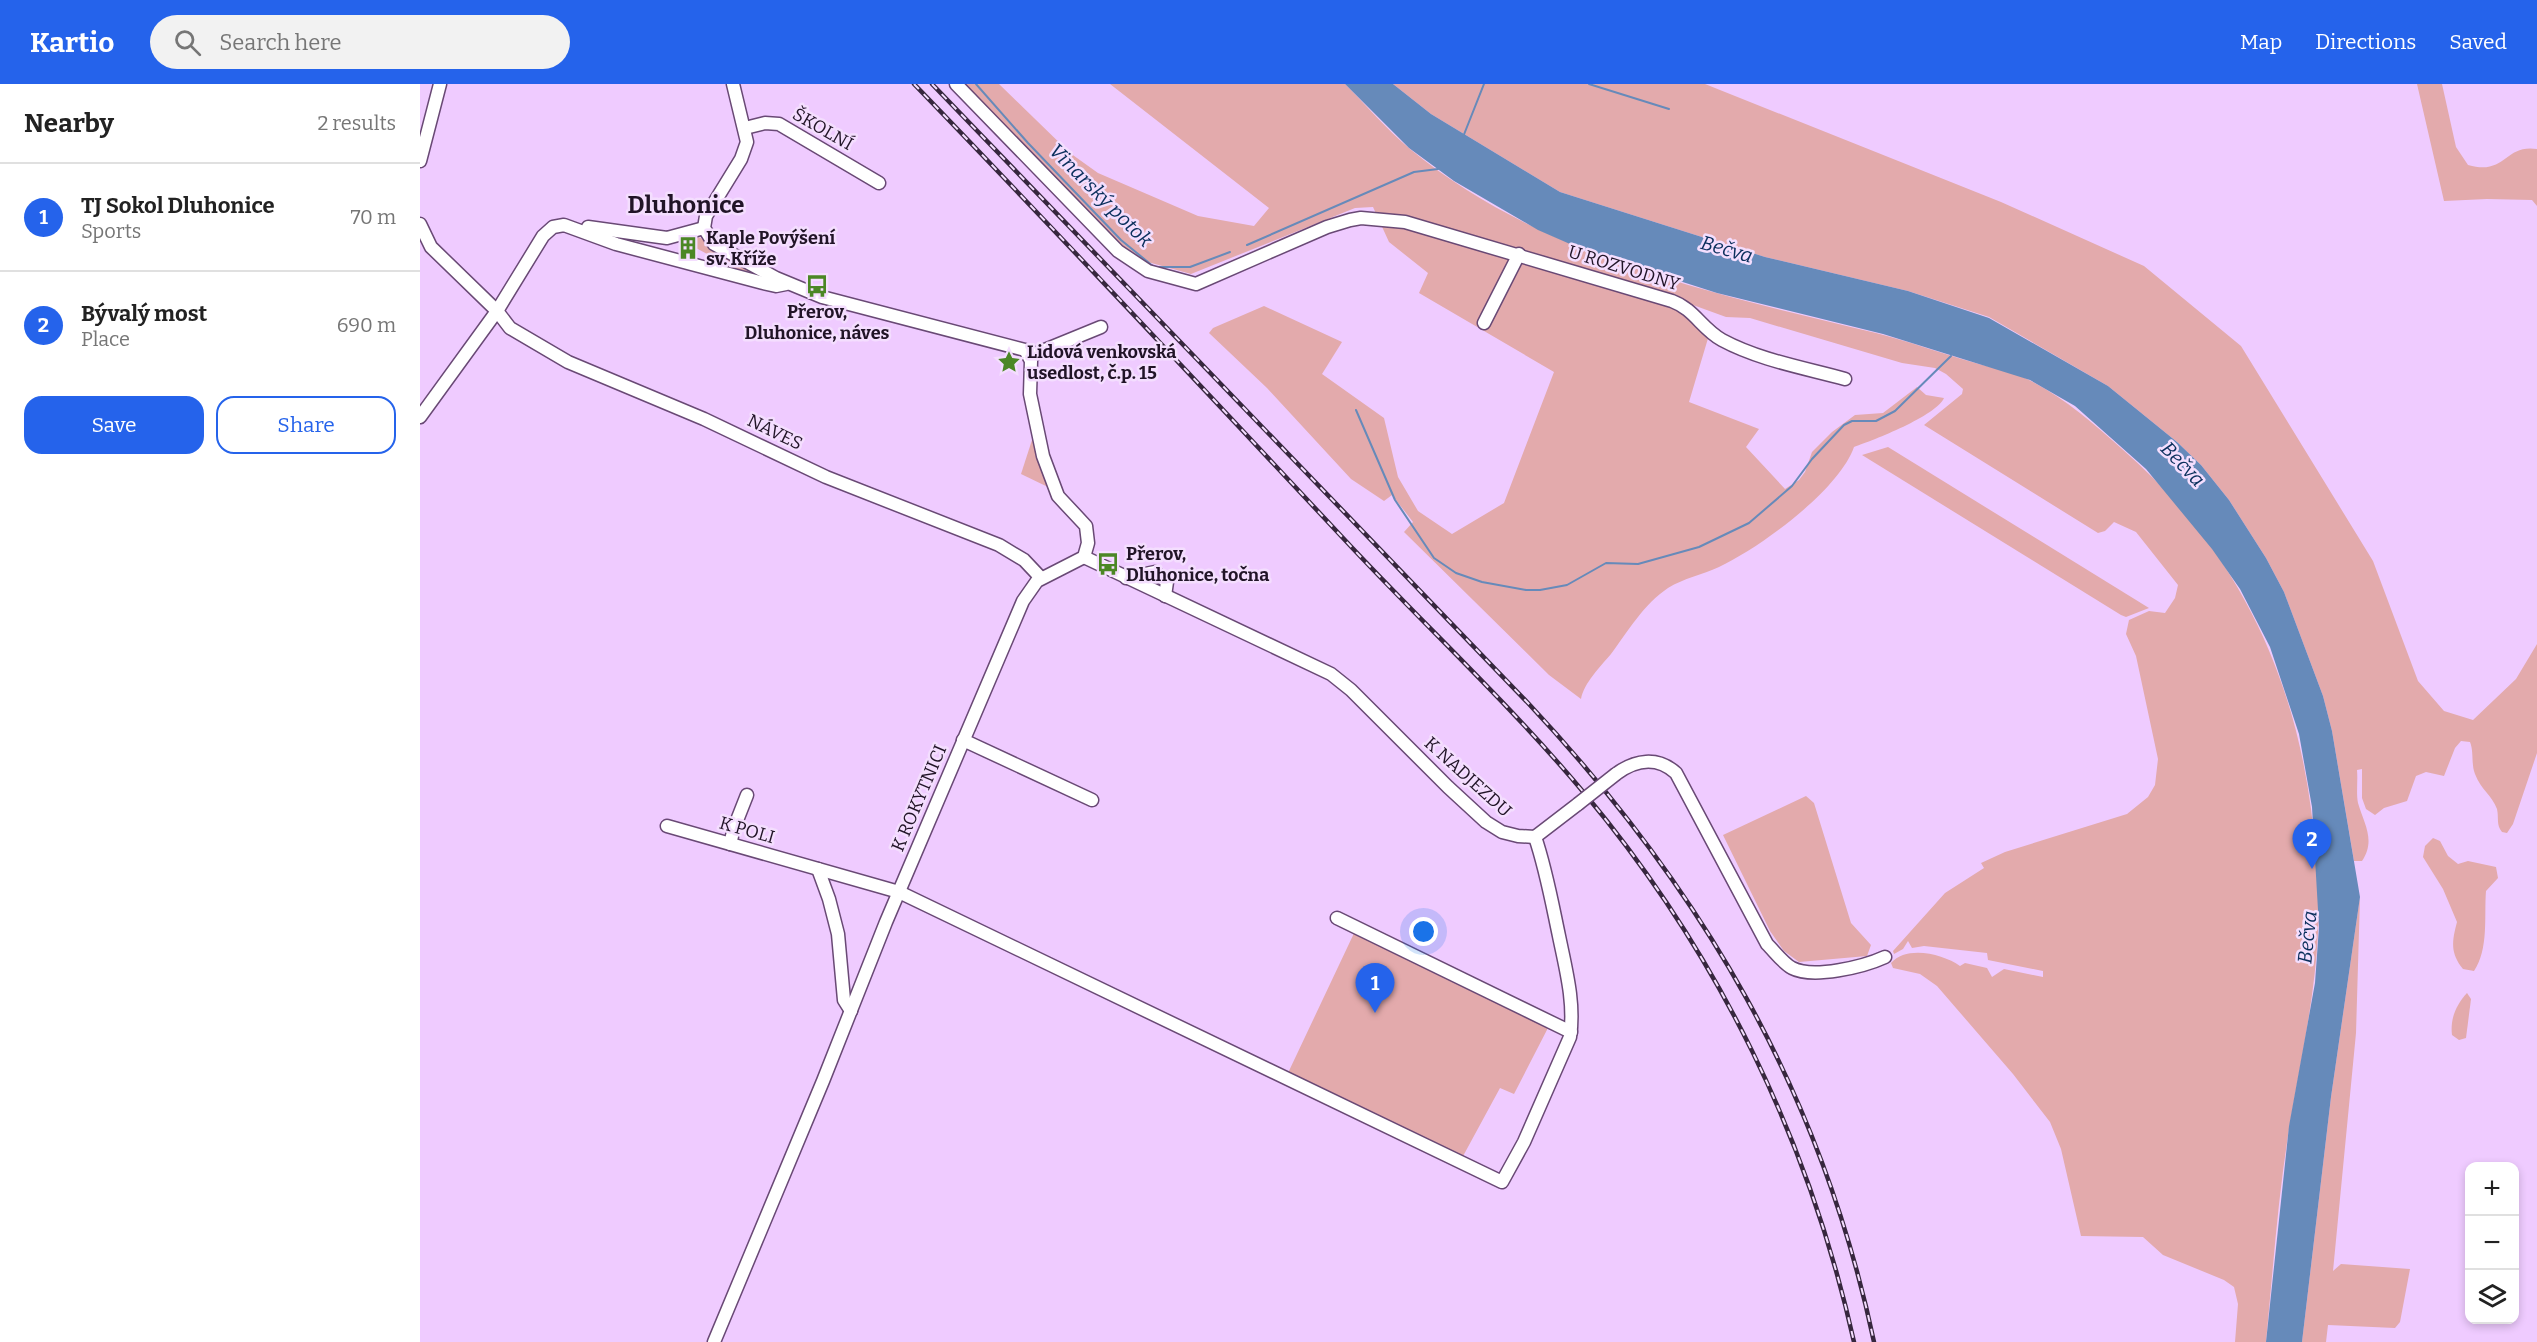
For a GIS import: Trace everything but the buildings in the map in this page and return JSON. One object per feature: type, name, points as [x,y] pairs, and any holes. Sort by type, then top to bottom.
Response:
[{"type":"street","points":[[420,161],[441,84]]},
{"type":"street","points":[[733,84],[747,142],[744,153],[706,216],[704,228],[709,238],[720,248],[787,284],[851,306],[1025,350],[1030,356],[1030,400],[1043,456],[1058,496],[1086,526],[1088,543],[1084,556]]},
{"type":"street","name":"U ROZVODNY","points":[[956,84],[1128,260],[1156,274],[1196,284],[1327,227],[1361,218],[1405,222],[1519,254],[1679,304],[1693,312],[1714,335],[1734,346],[1845,380]]},
{"type":"street","name":"ŠKOLNÍ","points":[[745,128],[765,123],[779,124],[879,183]]},
{"type":"street","name":"NÁVES","points":[[420,224],[431,247],[497,311],[510,328],[577,367],[704,419],[826,477],[999,545],[1024,560],[1041,578]]},
{"type":"street","points":[[420,417],[497,311],[546,232],[560,225],[616,244],[772,285],[787,284]]},
{"type":"street","points":[[580,230],[590,227],[615,233],[667,238],[704,228]]},
{"type":"street","points":[[1484,323],[1519,254]]},
{"type":"street","points":[[1030,356],[1101,327]]},
{"type":"street","name":"K ROKYTNICI","points":[[714,1342],[899,892],[1023,601],[1029,589],[1041,578],[1084,556]]},
{"type":"street","name":"K NADJEZDU","points":[[1084,556],[1331,674],[1351,690],[1486,822],[1510,835],[1535,837]]},
{"type":"street","points":[[1126,578],[1155,572],[1167,582],[1165,596]]},
{"type":"street","points":[[963,740],[1092,800]]},
{"type":"street","points":[[1337,918],[1571,1032],[1573,1011],[1570,989],[1548,880],[1535,837],[1616,774],[1630,765],[1645,762],[1664,765],[1676,773],[1767,944],[1790,967],[1809,974],[1872,963],[1885,957]]},
{"type":"street","points":[[730,844],[747,795]]},
{"type":"street","name":"K POLI","points":[[667,825],[899,892],[1502,1182],[1524,1142],[1571,1032]]},
{"type":"street","points":[[818,869],[832,909],[841,956],[844,1000],[851,1011]]},
{"type":"shaded area","points":[[963,84],[999,84],[1070,153],[1098,173],[1198,216],[1254,226],[1269,208],[1110,84],[1345,84],[1410,149],[1461,186],[1515,218],[1632,267],[1692,286],[1888,336],[2026,379],[2057,396],[2090,421],[2165,490],[2203,535],[2235,583],[2261,633],[2282,686],[2298,741],[2310,799],[2319,923],[2311,1004],[2282,1177],[2266,1342],[2235,1342],[2238,1304],[2234,1287],[2224,1280],[2163,1255],[2143,1237],[2081,1236],[2061,1149],[2050,1122],[2013,1074],[1937,986],[1920,974],[1893,968],[1891,963],[1906,954],[1925,953],[1944,958],[1960,966],[1965,963],[1987,968],[1992,977],[2004,969],[2043,977],[2043,971],[1988,960],[1987,953],[1924,946],[1912,948],[1908,941],[1903,949],[1894,954],[1893,951],[1945,893],[1984,868],[1981,863],[2005,852],[2127,814],[2148,797],[2155,785],[2158,759],[2136,656],[2126,634],[2129,620],[2149,611],[2165,613],[2175,598],[2178,585],[2136,532],[2114,522],[2105,531],[2098,533],[1924,425],[1962,394],[1963,389],[1946,374],[1935,368],[1902,363],[1750,318],[1726,317],[1693,305],[1693,318],[1709,335],[1689,402],[1759,429],[1746,447],[1785,489],[1799,480],[1805,472],[1812,452],[1832,432],[1855,415],[1883,413],[1917,387],[1926,395],[1944,398],[1939,405],[1917,420],[1854,447],[1846,464],[1816,499],[1776,532],[1736,558],[1659,594],[1637,618],[1593,675],[1581,699],[1549,675],[1404,532],[1413,522],[1392,495],[1384,501],[1351,479],[1267,388],[1209,333],[1213,328],[1264,306],[1342,342],[1322,374],[1384,418],[1398,477],[1418,511],[1452,534],[1504,503],[1554,372],[1419,293],[1428,273],[1389,242],[1373,207],[1355,208],[1191,274],[1137,259],[1099,225]]},
{"type":"shaded area","points":[[1393,84],[1705,84],[2001,202],[2144,266],[2241,346],[2373,561],[2418,681],[2444,711],[2473,720],[2516,679],[2537,644],[2537,753],[2513,824],[2507,833],[2500,829],[2495,804],[2475,774],[2470,742],[2461,741],[2455,748],[2444,776],[2426,772],[2416,776],[2407,801],[2384,808],[2375,815],[2366,809],[2362,798],[2362,769],[2357,770],[2358,803],[2368,832],[2368,846],[2362,861],[2354,861],[2332,731],[2323,696],[2284,592],[2266,558],[2229,500],[2201,465],[2177,442],[2108,386],[1989,317],[1908,291],[1765,257],[1560,192],[1431,114]]},
{"type":"shaded area","points":[[2417,84],[2442,84],[2456,147],[2468,165],[2490,166],[2518,151],[2537,149],[2537,206],[2532,200],[2444,201]]},
{"type":"shaded area","points":[[694,236],[701,238],[724,257],[774,281],[713,265],[709,255],[696,248],[697,243],[692,241]]},
{"type":"shaded area","points":[[1032,440],[1034,441],[1050,488],[1021,474]]},
{"type":"shaded area","points":[[1888,447],[2149,608],[2126,617],[2121,615],[1862,455]]},
{"type":"shaded area","points":[[1806,796],[1814,803],[1851,923],[1871,945],[1867,956],[1799,962],[1784,951],[1770,931],[1723,835]]},
{"type":"shaded area","points":[[2433,838],[2440,841],[2448,856],[2458,864],[2468,861],[2496,867],[2498,878],[2486,891],[2484,943],[2474,971],[2463,969],[2456,958],[2453,941],[2457,922],[2443,889],[2423,857],[2425,846]]},
{"type":"shaded area","points":[[2360,897],[2356,1033],[2333,1271],[2341,1264],[2410,1269],[2400,1322],[2395,1328],[2328,1325],[2326,1342],[2302,1342],[2331,1097]]},
{"type":"shaded area","points":[[1356,929],[1550,1024],[1514,1094],[1500,1088],[1462,1158],[1288,1073]]},
{"type":"shaded area","points":[[2467,993],[2471,999],[2466,1038],[2459,1040],[2452,1035],[2452,1023],[2457,1007]]},
{"type":"water","name":"Bečva","points":[[1345,84],[1393,84],[1431,114],[1560,192],[1765,257],[1908,291],[1989,318],[2108,386],[2177,442],[2201,465],[2229,500],[2266,558],[2284,592],[2323,696],[2332,731],[2360,897],[2331,1097],[2302,1342],[2266,1342],[2289,1126],[2315,983],[2319,927],[2312,807],[2299,734],[2270,647],[2240,589],[2212,549],[2146,469],[2075,406],[2030,380],[1883,334],[1717,293],[1586,251],[1538,230],[1454,181],[1409,148]]},
{"type":"waterway","name":"Vinarský potok","points":[[976,84],[1028,143],[1121,240],[1154,267],[1190,267],[1230,252]]},
{"type":"waterway","points":[[1463,137],[1484,84]]},
{"type":"waterway","points":[[1589,84],[1669,109]]},
{"type":"waterway","name":"Vinarský potok","points":[[1247,245],[1414,172],[1438,169]]},
{"type":"waterway","points":[[1356,410],[1395,500],[1434,558],[1456,573],[1482,582],[1526,590],[1540,590],[1567,585],[1606,563],[1638,564],[1699,547],[1749,523],[1792,486],[1812,459],[1844,425],[1852,421],[1876,421],[1895,411],[1951,356]]},
{"type":"railway","points":[[914,84],[1373,570],[1527,728],[1585,794],[1633,855],[1677,918],[1717,984],[1784,1122],[1812,1194],[1835,1267],[1854,1342]]},
{"type":"railway","points":[[932,84],[1528,703],[1591,774],[1648,846],[1700,921],[1746,998],[1787,1079],[1822,1162],[1851,1250],[1874,1342]]},
{"type":"place","name":"Kaple Povýšení sv. Kříže","points":[[688,248]]},
{"type":"place","name":"Přerov, Dluhonice, náves","points":[[817,286]]},
{"type":"place","name":"Lidová venkovská usedlost, č.p. 15","points":[[1009,362]]},
{"type":"place","name":"Přerov, Dluhonice, točna","points":[[1108,564]]},
{"type":"place","name":"Bývalý most","points":[[2312,869]]},
{"type":"place","name":"TJ Sokol Dluhonice","points":[[1375,1013]]},
{"type":"district","name":"Dluhonice","points":[[686,205]]}]
